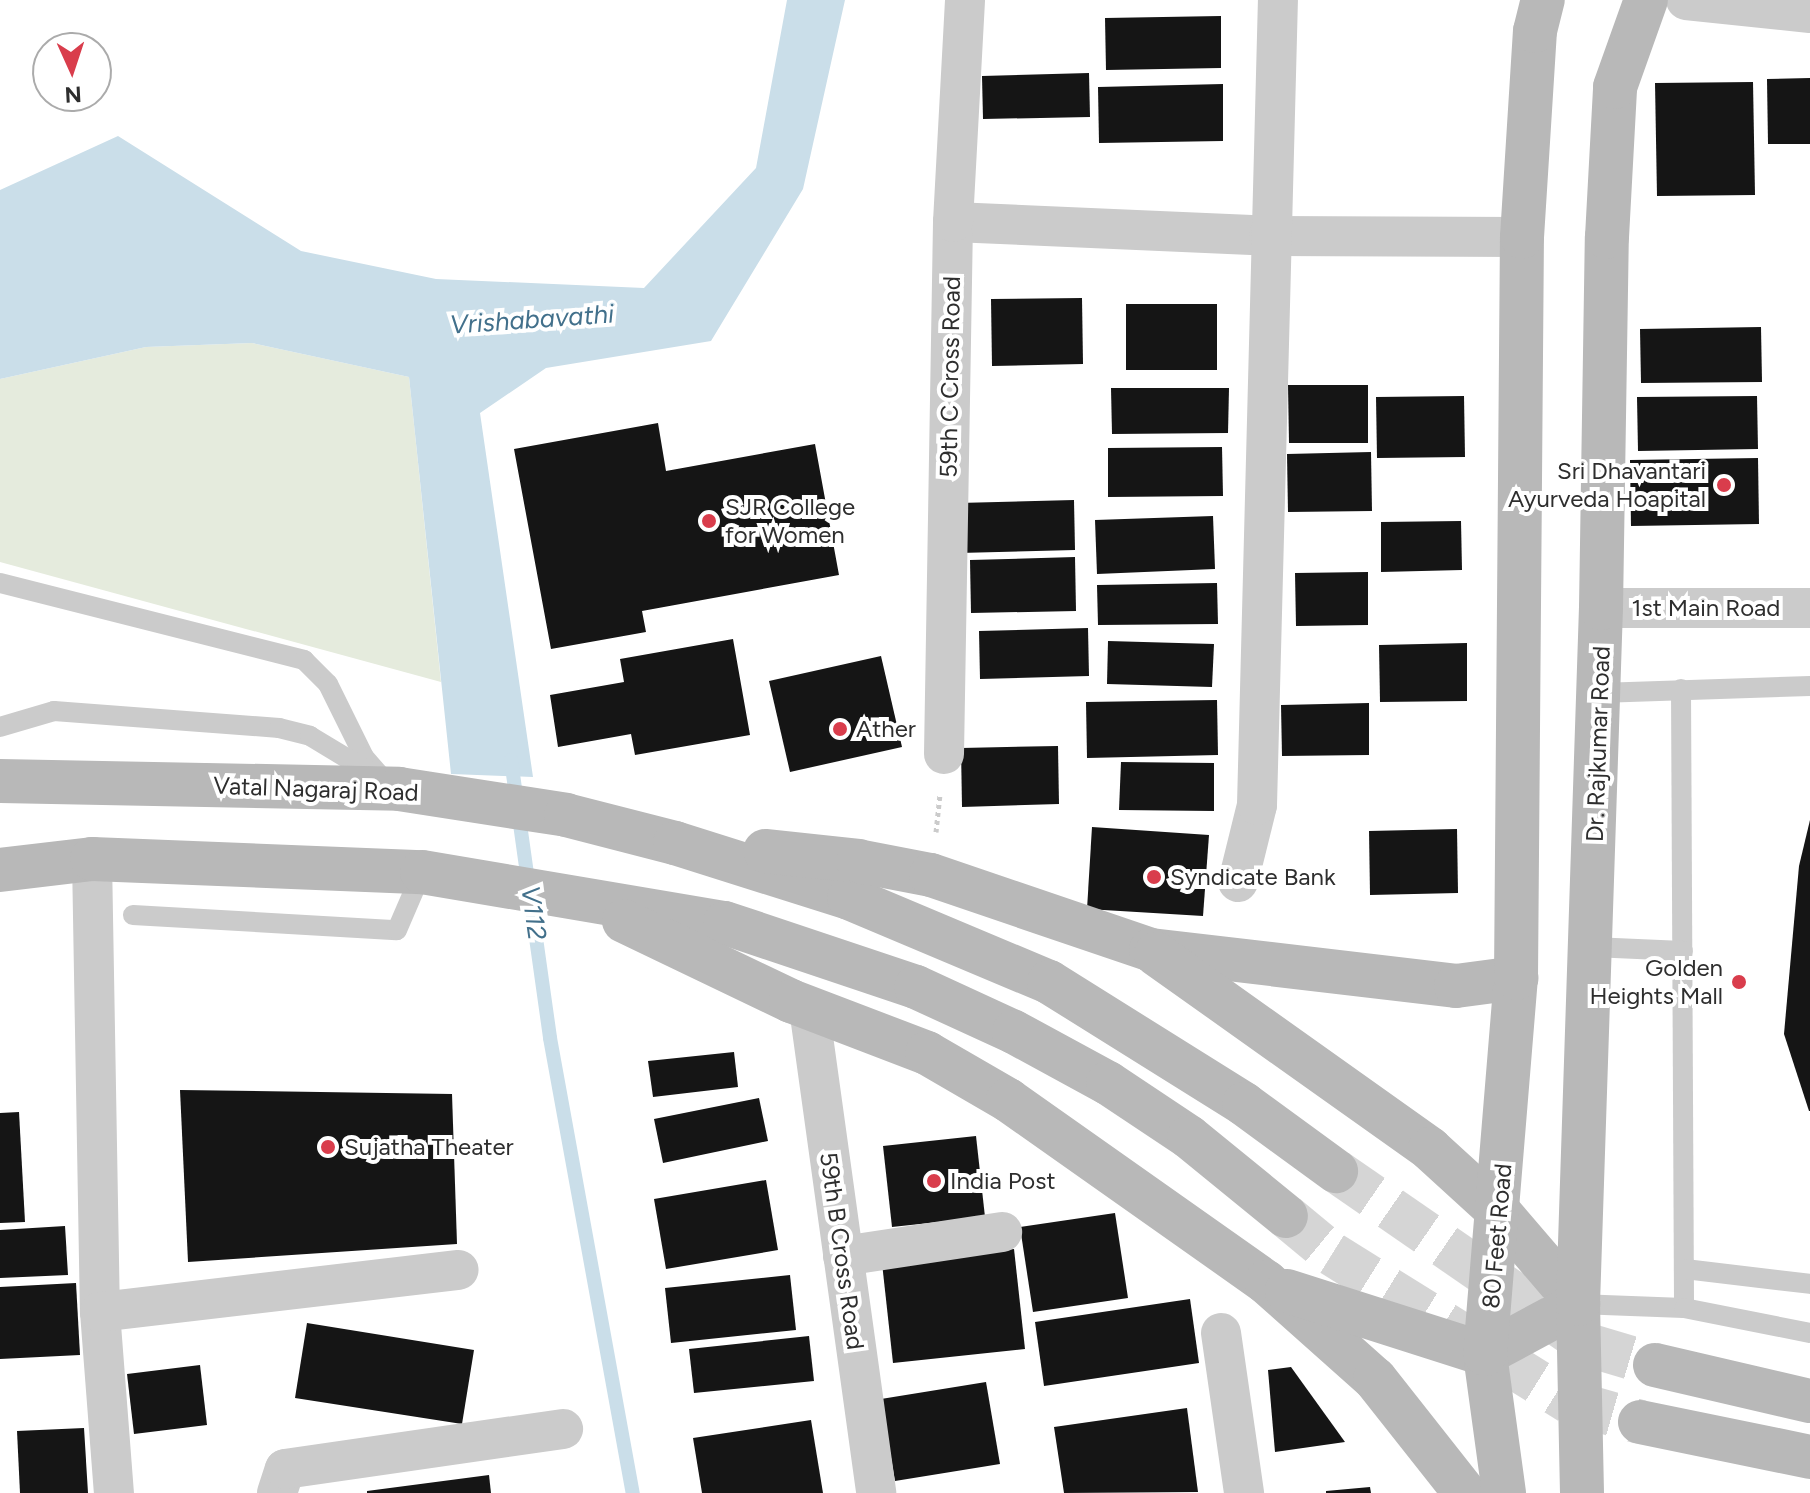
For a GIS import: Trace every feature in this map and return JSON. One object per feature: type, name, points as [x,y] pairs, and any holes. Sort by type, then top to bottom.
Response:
[{"type":"main road","points":[[675,843],[858,861],[931,875],[1151,950],[1456,986],[1516,978],[1522,237],[1535,31],[1543,0]]},
{"type":"main road","name":"Dr. Rajkumar Road","points":[[1582,1493],[1578,1304],[1599,693],[1607,237],[1615,87],[1646,0]]},
{"type":"main road","name":"Vatal Nagaraj Road","points":[[0,781],[392,785],[566,815],[675,843]]},
{"type":"main road","points":[[675,843],[849,898],[1049,982],[1244,1104],[1336,1171]]},
{"type":"main road","points":[[0,870],[92,859],[432,873],[725,923],[916,987],[1108,1083],[1189,1137],[1286,1216]]},
{"type":"main road","points":[[578,899],[809,1008],[927,1053],[1008,1100],[1266,1282],[1375,1379],[1465,1493]]},
{"type":"main road","points":[[1151,950],[1418,1139],[1500,1213],[1578,1304],[1485,1354],[1266,1282]]},
{"type":"main road","name":"80 Feet Road","points":[[1504,1493],[1485,1354],[1500,1213],[1516,978]]},
{"type":"main road","points":[[1655,1365],[1810,1401]]},
{"type":"main road","points":[[1640,1422],[1810,1457]]},
{"type":"street","name":"59th C Cross Road","points":[[944,754],[953,222],[965,0]]},
{"type":"street","points":[[1238,882],[1257,805],[1269,236],[1278,0]]},
{"type":"street","points":[[1686,0],[1810,13]]},
{"type":"street","points":[[953,222],[1269,236],[1522,237]]},
{"type":"street","name":"1st Main Road","points":[[1601,608],[1810,608]]},
{"type":"street","points":[[92,859],[100,1312],[114,1493]]},
{"type":"street","name":"59th B Cross Road","points":[[809,1008],[876,1493]]},
{"type":"street","points":[[843,1256],[1002,1232]]},
{"type":"street","points":[[100,1312],[459,1270]]},
{"type":"street","points":[[1221,1333],[1244,1493]]},
{"type":"street","points":[[277,1493],[285,1469],[563,1429]]},
{"type":"lane","points":[[0,583],[304,660],[328,684],[364,757],[392,785]]},
{"type":"lane","points":[[1599,693],[1810,686]]},
{"type":"lane","points":[[1681,689],[1684,1308]]},
{"type":"lane","points":[[0,727],[54,711],[279,728],[310,736],[392,785]]},
{"type":"lane","points":[[133,915],[397,930],[432,873]]},
{"type":"lane","points":[[1592,947],[1683,951]]},
{"type":"lane","points":[[1685,1269],[1810,1284]]},
{"type":"lane","points":[[1578,1304],[1684,1308],[1810,1333]]},
{"type":"path","points":[[931,875],[944,754]]},
{"type":"shaded area","points":[[252,343],[409,377],[441,682],[0,562],[0,379],[146,347]]},
{"type":"water","name":"Vrishabavathi","points":[[787,0],[845,0],[803,189],[711,341],[546,368],[480,413],[533,777],[451,774],[409,377],[252,343],[146,347],[0,379],[0,190],[118,136],[301,251],[436,279],[644,288],[756,168]]},
{"type":"building","points":[[1221,16],[1221,68],[1106,70],[1105,18]]},
{"type":"building","points":[[1089,73],[1090,117],[983,119],[982,76]]},
{"type":"building","points":[[1810,78],[1810,144],[1768,144],[1767,79]]},
{"type":"building","points":[[1753,82],[1755,195],[1657,196],[1655,83]]},
{"type":"building","points":[[1223,84],[1223,141],[1099,143],[1098,87]]},
{"type":"building","points":[[1082,298],[1083,364],[992,366],[991,299]]},
{"type":"building","points":[[1126,304],[1217,304],[1217,370],[1126,370]]},
{"type":"building","points":[[1761,327],[1762,382],[1641,383],[1640,329]]},
{"type":"building","points":[[1288,385],[1368,385],[1368,443],[1289,443]]},
{"type":"building","points":[[1111,388],[1229,388],[1228,433],[1112,434]]},
{"type":"building","points":[[1464,396],[1465,457],[1377,458],[1376,397]]},
{"type":"building","points":[[1757,396],[1758,449],[1638,451],[1637,397]]},
{"type":"building","points":[[658,423],[666,471],[815,444],[839,575],[642,611],[646,632],[551,649],[514,449]]},
{"type":"building","points":[[1222,447],[1223,496],[1108,497],[1108,448]]},
{"type":"building","points":[[1371,452],[1372,511],[1288,512],[1287,454]]},
{"type":"building","points":[[1758,458],[1759,524],[1631,526],[1630,460]]},
{"type":"building","points":[[1074,500],[1075,550],[959,553],[958,503]]},
{"type":"building","points":[[1213,516],[1215,569],[1097,574],[1095,520]]},
{"type":"building","points":[[1461,521],[1462,570],[1381,572],[1381,522]]},
{"type":"building","points":[[1075,557],[1076,611],[971,613],[970,560]]},
{"type":"building","points":[[1368,572],[1368,625],[1296,626],[1295,573]]},
{"type":"building","points":[[1217,583],[1218,624],[1098,625],[1097,585]]},
{"type":"building","points":[[1088,628],[1089,676],[980,679],[979,631]]},
{"type":"building","points":[[733,639],[750,735],[635,755],[631,734],[558,747],[550,695],[624,682],[620,659]]},
{"type":"building","points":[[1108,641],[1214,644],[1212,687],[1107,684]]},
{"type":"building","points":[[1467,643],[1467,701],[1380,702],[1379,645]]},
{"type":"building","points":[[881,656],[902,747],[790,772],[769,681]]},
{"type":"building","points":[[1217,700],[1218,755],[1087,758],[1086,702]]},
{"type":"building","points":[[1369,703],[1369,755],[1282,756],[1281,705]]},
{"type":"building","points":[[1058,746],[1059,804],[962,807],[961,748]]},
{"type":"building","points":[[1121,762],[1214,763],[1214,811],[1119,810]]},
{"type":"building","points":[[1810,820],[1809,1111],[1784,1034],[1799,866]]},
{"type":"building","points":[[1092,827],[1209,835],[1203,916],[1087,909]]},
{"type":"building","points":[[1457,829],[1458,893],[1370,895],[1369,831]]},
{"type":"building","points":[[734,1052],[738,1087],[653,1097],[648,1061]]},
{"type":"building","points":[[180,1090],[452,1094],[457,1244],[188,1262]]},
{"type":"building","points":[[759,1098],[768,1141],[663,1163],[654,1119]]},
{"type":"building","points":[[19,1112],[25,1222],[0,1223],[0,1113]]},
{"type":"building","name":"India Post","points":[[976,1136],[985,1217],[892,1227],[883,1146]]},
{"type":"building","points":[[766,1180],[778,1250],[666,1269],[654,1199]]},
{"type":"building","points":[[1115,1213],[1128,1298],[1033,1312],[1020,1227]]},
{"type":"building","points":[[65,1226],[68,1275],[0,1278],[0,1230]]},
{"type":"building","points":[[1014,1249],[1025,1349],[893,1363],[882,1263]]},
{"type":"building","points":[[790,1275],[796,1330],[671,1343],[665,1288]]},
{"type":"building","points":[[76,1283],[80,1355],[0,1359],[0,1287]]},
{"type":"building","points":[[1190,1299],[1199,1363],[1044,1386],[1035,1322]]},
{"type":"building","points":[[307,1323],[474,1350],[462,1424],[295,1398]]},
{"type":"building","points":[[809,1336],[814,1381],[694,1393],[689,1349]]},
{"type":"building","points":[[200,1365],[207,1425],[134,1434],[127,1374]]},
{"type":"building","points":[[1291,1367],[1345,1442],[1275,1452],[1268,1370]]},
{"type":"building","points":[[986,1382],[1000,1464],[895,1481],[881,1399]]},
{"type":"building","points":[[1187,1408],[1198,1492],[1064,1493],[1054,1427]]},
{"type":"building","points":[[811,1420],[823,1493],[702,1493],[693,1438]]},
{"type":"building","points":[[84,1428],[88,1493],[20,1493],[17,1431]]},
{"type":"building","points":[[489,1475],[491,1493],[367,1493],[367,1491]]},
{"type":"building","points":[[1370,1487],[1371,1493],[1326,1493],[1326,1491]]},
{"type":"waterway","name":"V112","points":[[511,760],[550,1038],[633,1493]]},
{"type":"tunnel","points":[[1336,1171],[1588,1345],[1655,1365]]},
{"type":"tunnel","points":[[1286,1216],[1332,1254],[1570,1402],[1640,1422]]},
{"type":"place","name":"Sri Dhavantari Ayurveda Hoapital","points":[[1724,485]]},
{"type":"place","name":"SJR College for Women","points":[[709,521]]},
{"type":"place","name":"Ather","points":[[840,729]]},
{"type":"place","name":"Syndicate Bank","points":[[1154,877]]},
{"type":"place","name":"Golden Heights Mall","points":[[1739,982]]},
{"type":"place","name":"Sujatha Theater","points":[[328,1147]]},
{"type":"place","name":"India Post","points":[[934,1181]]}]
